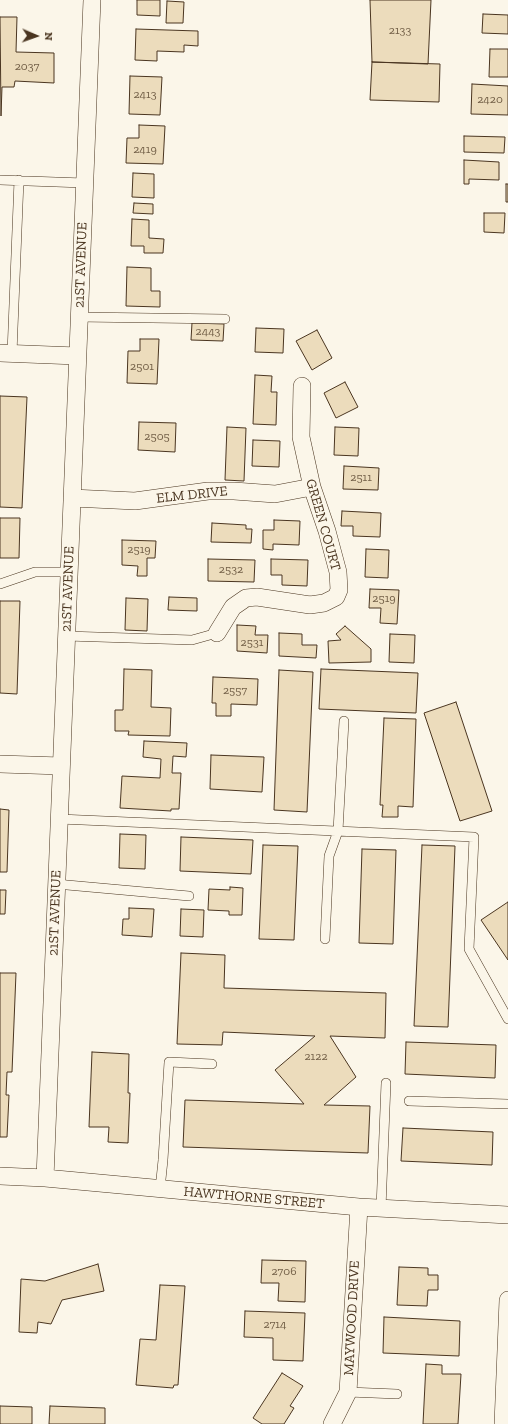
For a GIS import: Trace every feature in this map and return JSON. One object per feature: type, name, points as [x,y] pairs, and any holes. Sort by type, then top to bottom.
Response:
[{"type":"street","name":"21ST AVENUE","points":[[45,1178],[92,0]]},
{"type":"street","points":[[6,353],[77,356]]},
{"type":"street","name":"GREEN COURT","points":[[217,632],[233,607],[246,598],[257,597],[310,605],[324,604],[336,597],[339,590],[338,572],[327,531],[312,488],[301,437],[302,386]]},
{"type":"street","name":"ELM DRIVE","points":[[72,498],[135,501],[208,492],[234,491],[275,494],[312,488]]},
{"type":"street","points":[[0,764],[61,766]]},
{"type":"street","name":"HAWTHORNE STREET","points":[[0,1176],[45,1178],[359,1208],[508,1215]]},
{"type":"street","name":"MAYWOOD DRIVE","points":[[332,1424],[348,1392],[359,1208]]},
{"type":"street","points":[[505,1416],[508,1300]]},
{"type":"lane","points":[[0,180],[84,183]]},
{"type":"lane","points":[[6,353],[19,180]]},
{"type":"lane","points":[[79,317],[225,318]]},
{"type":"lane","points":[[0,584],[35,572],[68,572]]},
{"type":"lane","points":[[66,636],[192,640],[217,632]]},
{"type":"lane","points":[[325,939],[328,856],[338,831],[344,721]]},
{"type":"lane","points":[[59,819],[474,837],[469,949],[508,1019]]},
{"type":"lane","points":[[56,884],[189,896]]},
{"type":"lane","points":[[160,1189],[169,1062],[212,1064]]},
{"type":"lane","points":[[381,1208],[386,1083]]},
{"type":"lane","points":[[409,1101],[508,1104]]},
{"type":"lane","points":[[348,1392],[397,1394]]},
{"type":"building","points":[[137,0],[160,0],[160,16],[137,15]]},
{"type":"building","points":[[370,0],[431,0],[428,64],[372,62]]},
{"type":"building","points":[[167,1],[184,2],[183,23],[166,23]]},
{"type":"building","points":[[483,14],[508,15],[508,34],[482,33]]},
{"type":"building","points":[[0,17],[17,17],[16,52],[54,53],[54,83],[15,81],[14,87],[2,87],[1,116]]},
{"type":"building","points":[[136,29],[198,31],[198,46],[184,45],[184,52],[157,51],[157,61],[135,60]]},
{"type":"building","points":[[490,49],[508,49],[508,77],[489,77]]},
{"type":"building","points":[[372,62],[440,64],[439,102],[370,100]]},
{"type":"building","points":[[130,76],[162,77],[160,115],[129,114]]},
{"type":"building","points":[[472,84],[508,86],[508,115],[471,114]]},
{"type":"building","points":[[139,125],[165,126],[163,164],[126,163],[127,138],[139,138]]},
{"type":"building","points":[[464,136],[505,137],[504,153],[464,152]]},
{"type":"building","points":[[464,160],[499,162],[499,180],[469,179],[469,184],[464,184]]},
{"type":"building","points":[[133,173],[154,174],[154,198],[132,197]]},
{"type":"building","points":[[506,184],[508,184],[508,202],[506,202]]},
{"type":"building","points":[[134,203],[153,204],[153,214],[133,213]]},
{"type":"building","points":[[484,213],[505,213],[504,233],[484,232]]},
{"type":"building","points":[[132,219],[149,220],[149,238],[164,239],[163,253],[144,253],[144,246],[131,246]]},
{"type":"building","points":[[127,267],[151,268],[151,291],[160,291],[160,307],[126,306]]},
{"type":"building","points":[[192,323],[224,324],[223,341],[191,340]]},
{"type":"building","points":[[256,328],[284,329],[283,353],[255,352]]},
{"type":"building","points":[[317,330],[332,358],[312,370],[296,341]]},
{"type":"building","points":[[140,339],[159,339],[157,384],[127,383],[128,351],[140,351]]},
{"type":"building","points":[[255,375],[272,376],[271,392],[277,392],[276,425],[253,424]]},
{"type":"building","points":[[345,382],[358,407],[336,418],[324,393]]},
{"type":"building","points":[[0,396],[27,397],[22,508],[0,507]]},
{"type":"building","points":[[139,422],[176,423],[175,452],[138,450]]},
{"type":"building","points":[[227,427],[246,428],[244,481],[225,480]]},
{"type":"building","points":[[335,427],[359,428],[358,456],[334,455]]},
{"type":"building","points":[[253,440],[280,441],[279,467],[252,466]]},
{"type":"building","points":[[344,466],[379,468],[378,490],[343,489]]},
{"type":"building","points":[[342,511],[381,513],[380,537],[353,536],[353,526],[341,526]]},
{"type":"building","points":[[0,518],[20,518],[19,558],[0,558]]},
{"type":"building","points":[[274,520],[300,521],[299,545],[273,544],[273,550],[263,549],[263,530],[274,530]]},
{"type":"building","points":[[212,523],[246,525],[246,529],[252,529],[251,543],[211,542]]},
{"type":"building","points":[[122,540],[156,541],[155,558],[147,558],[147,576],[137,576],[138,566],[122,565]]},
{"type":"building","points":[[366,549],[389,550],[388,578],[365,577]]},
{"type":"building","points":[[208,559],[255,560],[254,582],[208,581]]},
{"type":"building","points":[[271,559],[308,560],[307,586],[282,585],[282,575],[271,575]]},
{"type":"building","points":[[370,589],[399,590],[397,624],[380,623],[381,608],[369,608]]},
{"type":"building","points":[[169,597],[197,598],[197,611],[168,610]]},
{"type":"building","points":[[126,598],[148,599],[147,631],[125,630]]},
{"type":"building","points":[[0,601],[20,601],[17,694],[0,693]]},
{"type":"building","points":[[237,625],[256,626],[255,635],[268,635],[267,653],[237,651]]},
{"type":"building","points":[[345,626],[371,649],[371,662],[329,663],[328,641],[341,640],[336,634]]},
{"type":"building","points":[[279,633],[302,634],[302,645],[317,645],[316,658],[279,656]]},
{"type":"building","points":[[390,634],[415,635],[414,663],[389,662]]},
{"type":"building","points":[[124,669],[152,670],[151,707],[171,708],[170,736],[128,735],[129,731],[115,731],[115,710],[123,710]]},
{"type":"building","points":[[321,669],[418,673],[416,713],[319,709]]},
{"type":"building","points":[[279,670],[313,672],[307,812],[274,810]]},
{"type":"building","points":[[213,677],[258,679],[257,705],[231,704],[231,716],[216,716],[216,703],[212,703]]},
{"type":"building","points":[[456,702],[492,811],[460,821],[424,713]]},
{"type":"building","points":[[384,718],[416,719],[413,807],[398,806],[398,817],[382,817],[383,805],[380,805]]},
{"type":"building","points":[[144,741],[187,743],[186,757],[173,756],[172,773],[181,773],[179,809],[171,809],[171,811],[120,808],[122,776],[160,778],[161,759],[143,757]]},
{"type":"building","points":[[211,755],[264,757],[262,792],[210,789]]},
{"type":"building","points":[[0,809],[9,810],[7,872],[0,872]]},
{"type":"building","points":[[120,834],[146,835],[145,869],[119,868]]},
{"type":"building","points":[[181,837],[253,840],[251,874],[180,871]]},
{"type":"building","points":[[263,845],[298,846],[294,940],[259,939]]},
{"type":"building","points":[[422,845],[455,846],[448,1027],[414,1026]]},
{"type":"building","points":[[362,849],[396,850],[393,944],[359,943]]},
{"type":"building","points":[[230,887],[243,888],[242,915],[229,915],[229,911],[208,910],[209,889],[230,890]]},
{"type":"building","points":[[0,890],[6,890],[5,914],[0,914]]},
{"type":"building","points":[[508,902],[508,960],[481,920]]},
{"type":"building","points":[[129,908],[154,909],[152,937],[122,935],[123,919],[129,919]]},
{"type":"building","points":[[181,909],[204,910],[203,937],[180,936]]},
{"type":"building","points":[[181,953],[225,955],[224,988],[386,993],[385,1038],[330,1036],[356,1077],[324,1105],[370,1106],[368,1153],[183,1147],[185,1100],[304,1104],[275,1070],[315,1036],[223,1032],[222,1045],[177,1044]]},
{"type":"building","points":[[0,973],[16,973],[12,1072],[7,1072],[6,1095],[9,1095],[7,1137],[0,1137]]},
{"type":"building","points":[[406,1042],[496,1045],[495,1078],[405,1074]]},
{"type":"building","points":[[92,1052],[129,1054],[128,1093],[130,1093],[128,1143],[108,1142],[109,1127],[89,1127]]},
{"type":"building","points":[[403,1128],[493,1132],[492,1165],[401,1161]]},
{"type":"building","points":[[262,1260],[306,1261],[305,1302],[278,1301],[279,1283],[261,1283]]},
{"type":"building","points":[[98,1264],[104,1291],[62,1300],[51,1324],[38,1322],[37,1333],[19,1332],[21,1279],[45,1281]]},
{"type":"building","points":[[399,1267],[428,1268],[428,1275],[438,1275],[438,1290],[428,1290],[427,1306],[397,1305]]},
{"type":"building","points":[[160,1285],[185,1286],[178,1385],[174,1385],[173,1388],[136,1385],[140,1339],[156,1340]]},
{"type":"building","points":[[245,1311],[305,1313],[303,1361],[273,1360],[273,1338],[244,1337]]},
{"type":"building","points":[[384,1317],[460,1321],[459,1356],[383,1353]]},
{"type":"building","points":[[426,1364],[442,1365],[442,1374],[461,1374],[458,1424],[423,1424]]},
{"type":"building","points":[[282,1373],[303,1386],[290,1406],[294,1408],[284,1424],[262,1424],[253,1418]]},
{"type":"building","points":[[0,1406],[32,1407],[32,1424],[0,1424]]},
{"type":"building","points":[[50,1406],[105,1408],[105,1424],[49,1424]]}]
